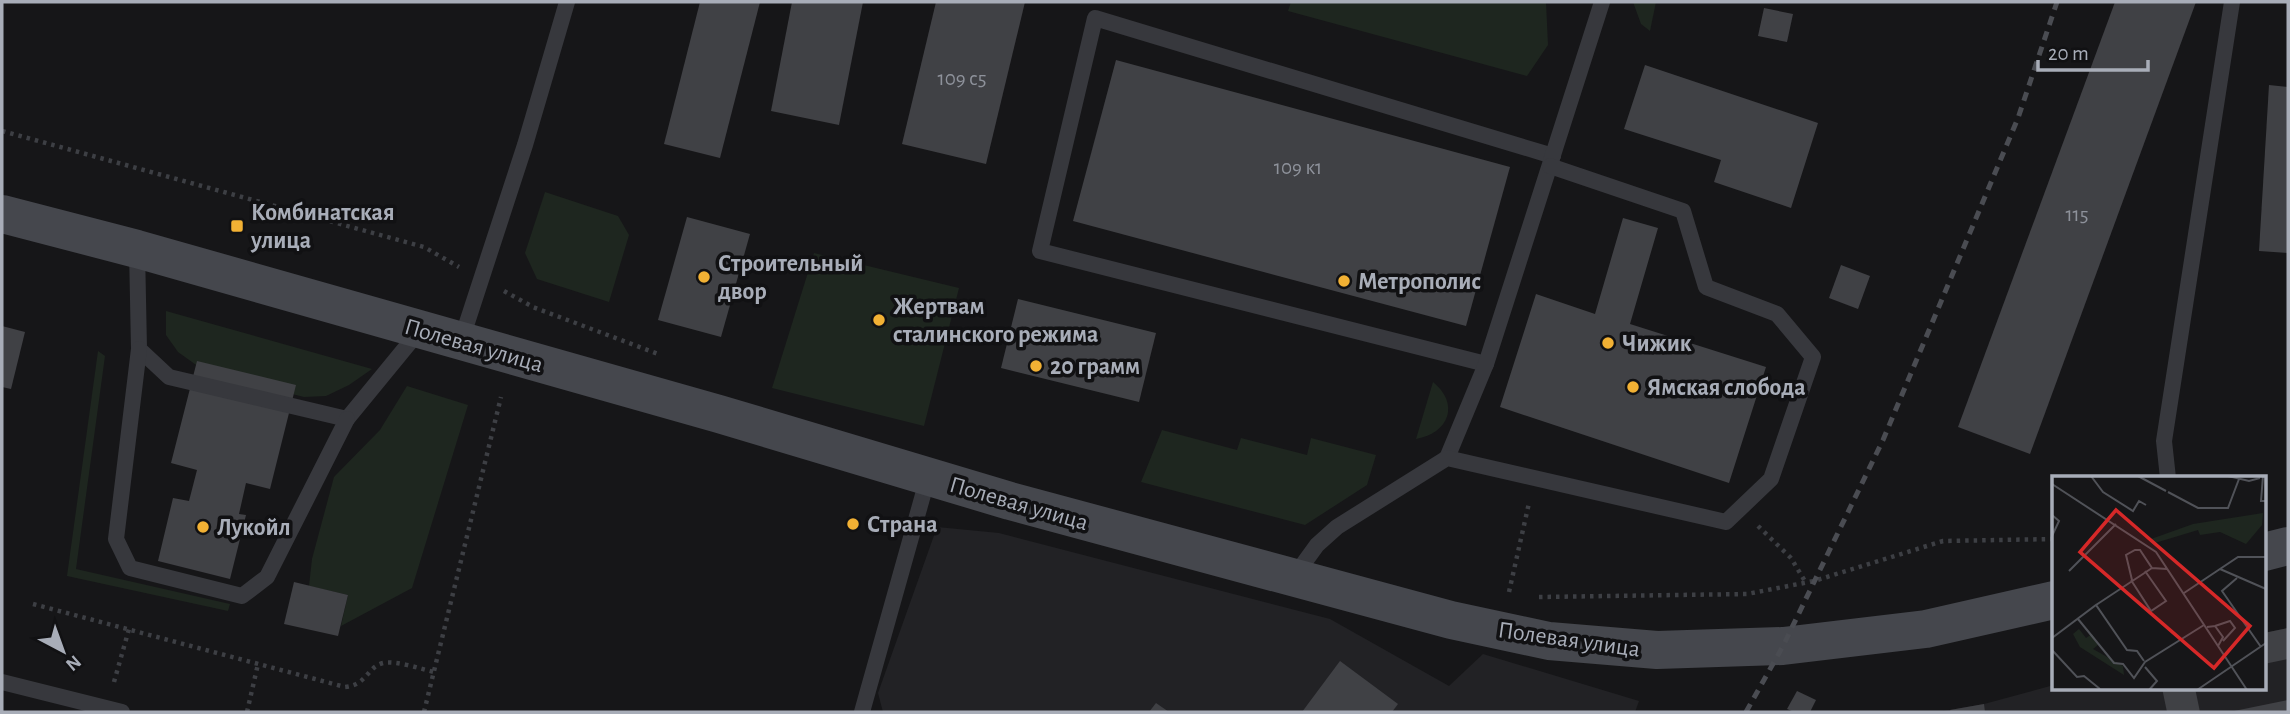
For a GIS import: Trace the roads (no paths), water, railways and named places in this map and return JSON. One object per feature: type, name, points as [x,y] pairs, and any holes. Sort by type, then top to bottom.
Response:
[{"type":"street","name":"Полевая улица","points":[[2,214],[420,329],[928,477],[1292,579],[1451,620],[1549,641],[1657,650],[1783,646],[1926,629],[2052,600]]},
{"type":"street","points":[[2266,552],[2288,546]]},
{"type":"lane","points":[[461,341],[525,145],[567,2]]},
{"type":"lane","points":[[1292,579],[1318,545],[1337,527],[1447,458],[1486,364],[1602,2]]},
{"type":"lane","points":[[2168,476],[2164,441],[2232,2]]},
{"type":"lane","points":[[1447,458],[1726,522],[1771,480],[1813,357],[1777,314],[1706,286],[1683,211],[1552,161],[1095,18],[1040,251],[1486,364]]},
{"type":"lane","points":[[137,249],[139,349],[116,540],[130,568],[242,596],[267,577],[346,419],[420,329]]},
{"type":"lane","points":[[139,349],[170,377],[346,419]]},
{"type":"lane","points":[[862,712],[928,477]]},
{"type":"lane","points":[[2,682],[114,710]]},
{"type":"railway","points":[[1746,712],[1783,646],[1883,440],[2018,118],[2057,2]]},
{"type":"place","name":"Комбинатская улица","points":[[237,226]]},
{"type":"place","name":"Строительный двор","points":[[704,277]]},
{"type":"place","name":"Метрополис","points":[[1344,281]]},
{"type":"place","name":"Жертвам сталинского режима","points":[[879,320]]},
{"type":"place","name":"Чижик","points":[[1608,343]]},
{"type":"place","name":"20 грамм","points":[[1036,366]]},
{"type":"place","name":"Ямская слобода","points":[[1633,387]]},
{"type":"place","name":"Страна","points":[[853,524]]},
{"type":"place","name":"Лукойл","points":[[203,527]]}]
